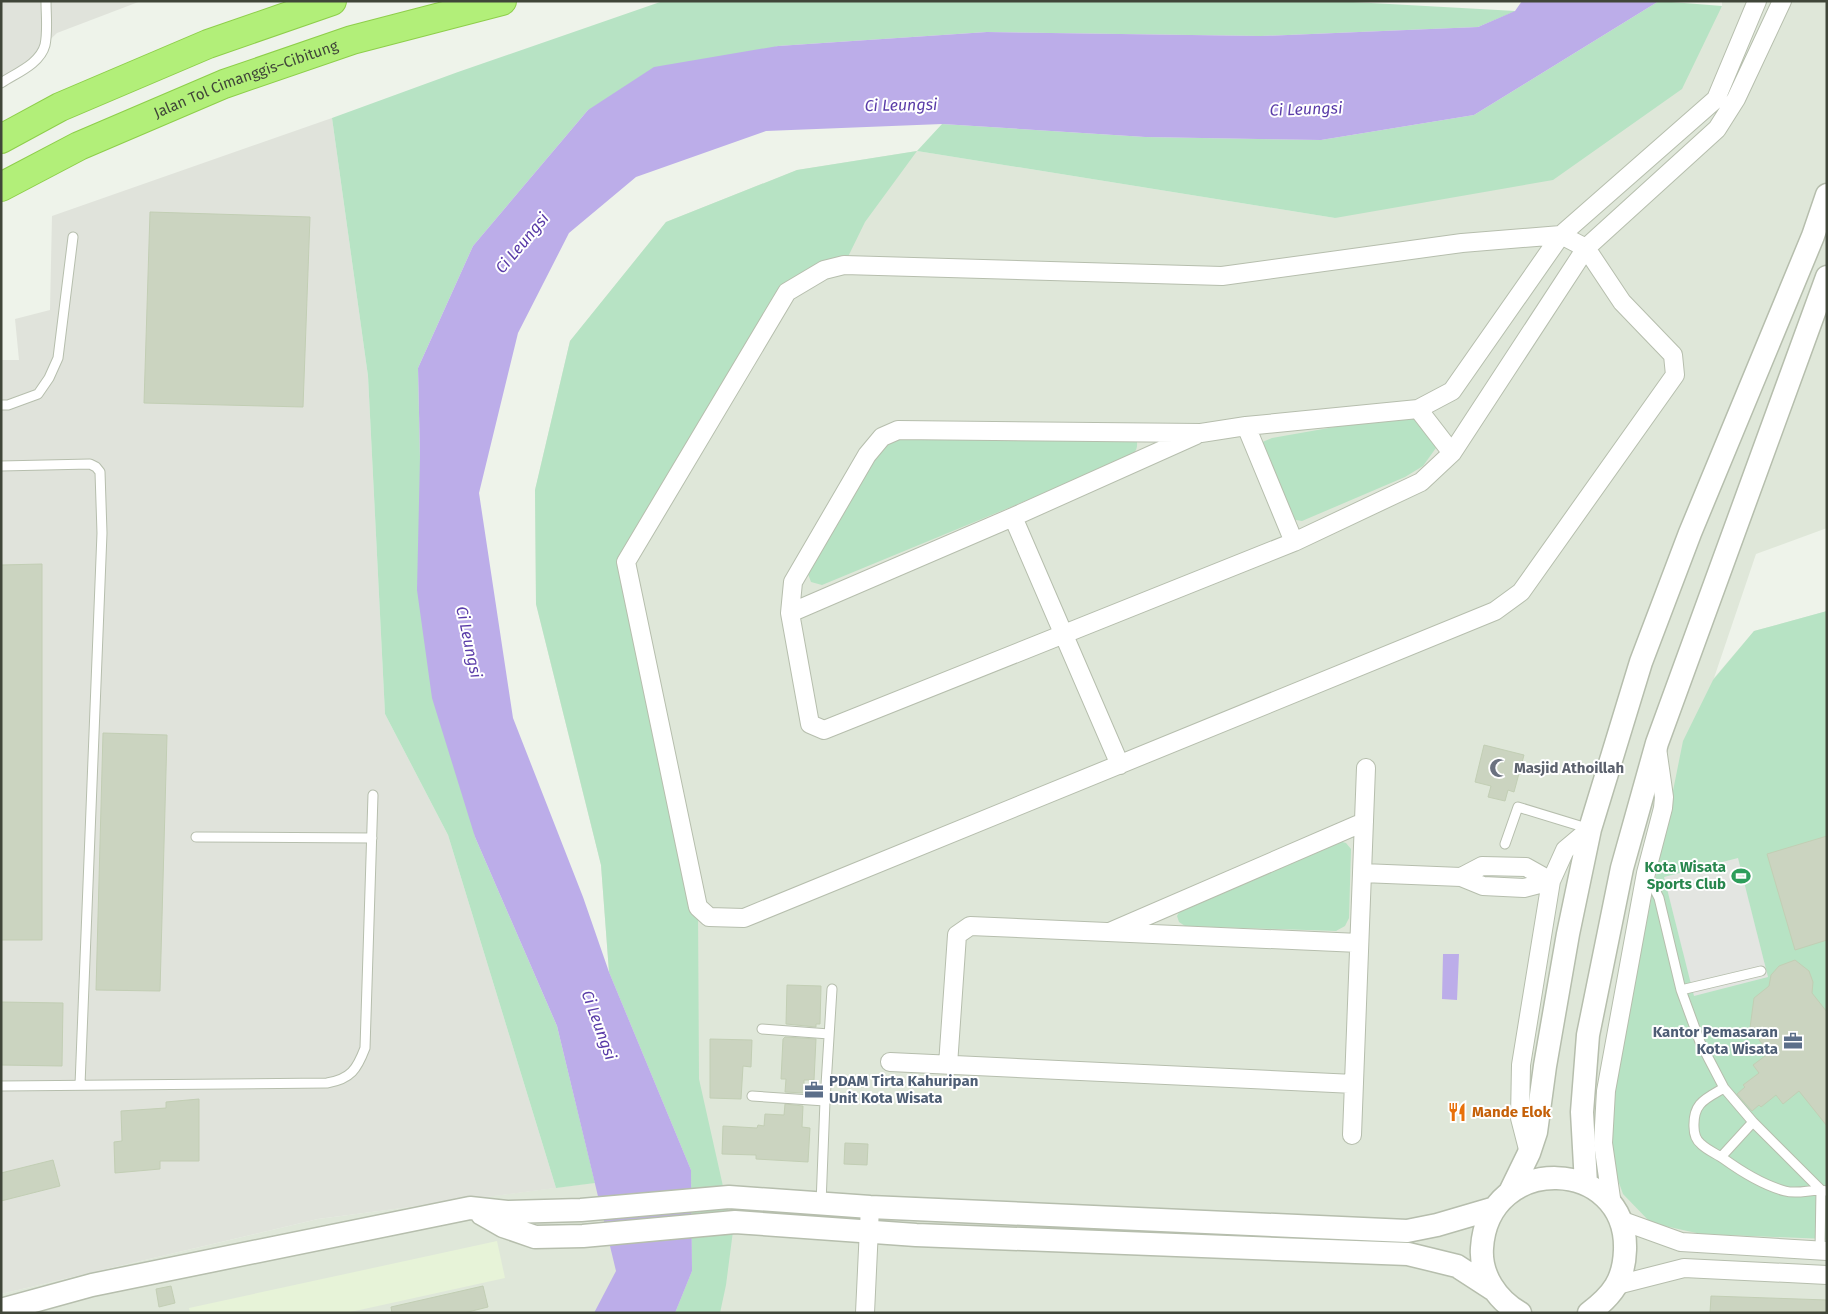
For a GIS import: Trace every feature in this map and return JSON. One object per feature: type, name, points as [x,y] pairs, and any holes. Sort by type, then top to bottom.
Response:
[{"type":"highway","points":[[1,139],[60,107],[208,44],[332,1]]},
{"type":"highway","name":"Jalan Tol Cimanggis–Cibitung","points":[[1,187],[79,146],[224,84],[352,40],[502,1]]},
{"type":"street","points":[[1758,1],[1716,99],[1561,234],[1452,391],[1418,409],[1246,426],[1202,433],[898,430],[882,437],[867,455],[793,582],[790,612],[810,724],[824,730],[1294,542],[1421,482],[1452,453],[1586,248],[1717,129],[1736,100],[1782,1]]},
{"type":"street","points":[[1509,1306],[1484,1271],[1481,1249],[1485,1227],[1495,1208],[1510,1192],[1529,1153],[1536,1132],[1544,1066],[1590,829],[1641,662],[1690,533],[1813,236],[1827,195]]},
{"type":"street","points":[[1561,234],[1586,248],[1622,302],[1673,355],[1675,375],[1521,592],[1495,611],[744,918],[709,917],[698,907],[626,562],[787,292],[824,270],[844,265],[1222,276],[1462,243],[1561,234]]},
{"type":"street","points":[[1586,1184],[1582,1112],[1588,1035],[1622,868],[1657,743],[1827,277]]},
{"type":"street","points":[[1418,409],[1452,453]]},
{"type":"street","points":[[1246,426],[1294,542]]},
{"type":"street","points":[[790,612],[1013,517],[1202,433]]},
{"type":"street","points":[[1013,517],[1065,633],[1120,765]]},
{"type":"street","points":[[1589,1313],[1605,1301],[1617,1285],[1625,1266],[1626,1236],[1616,1213],[1603,1142],[1606,1091],[1646,873],[1663,808],[1664,797],[1657,743]]},
{"type":"street","points":[[1352,1135],[1366,768]]},
{"type":"street","points":[[1108,932],[1364,822]]},
{"type":"street","points":[[1529,1153],[1520,1118],[1521,1066],[1551,881],[1565,850],[1590,829]]},
{"type":"street","points":[[1362,873],[1461,877],[1482,886],[1524,888],[1551,881]]},
{"type":"street","points":[[948,1065],[957,935],[970,926],[1359,942]]},
{"type":"street","points":[[890,1062],[1354,1084]]},
{"type":"street","points":[[1510,1192],[1528,1182],[1547,1178],[1567,1178],[1586,1184],[1600,1193],[1616,1213],[1681,1242],[1824,1251]]},
{"type":"street","points":[[1,1310],[92,1285],[470,1208],[507,1212],[581,1210],[729,1198],[870,1207],[1407,1231],[1437,1225],[1495,1208]]},
{"type":"street","points":[[865,1313],[870,1207]]},
{"type":"street","points":[[470,1208],[503,1226],[535,1237],[583,1236],[735,1222],[870,1232],[1408,1254],[1457,1266],[1509,1306]]},
{"type":"street","points":[[1617,1285],[1684,1268],[1827,1275]]},
{"type":"lane","points":[[1,83],[31,65],[42,53],[45,44],[46,1]]},
{"type":"lane","points":[[1,405],[8,405],[38,394],[49,378],[58,358],[73,237]]},
{"type":"lane","points":[[1,466],[90,464],[100,472],[102,533],[80,1085]]},
{"type":"lane","points":[[1,1086],[327,1082],[340,1080],[350,1075],[359,1064],[366,1048],[373,795]]},
{"type":"lane","points":[[1505,844],[1518,807],[1590,829]]},
{"type":"lane","points":[[196,837],[372,838]]},
{"type":"lane","points":[[1646,873],[1659,898],[1681,990],[1700,1042],[1724,1088],[1753,1122],[1824,1190],[1824,1251]]},
{"type":"lane","points":[[1681,990],[1760,971]]},
{"type":"lane","points":[[822,1204],[825,1101],[832,989]]},
{"type":"lane","points":[[762,1029],[829,1034]]},
{"type":"lane","points":[[1724,1088],[1707,1097],[1697,1106],[1694,1117],[1694,1134],[1701,1144],[1743,1173],[1784,1190],[1798,1193],[1824,1190]]},
{"type":"lane","points":[[752,1096],[825,1101]]},
{"type":"lane","points":[[1721,1156],[1753,1122]]},
{"type":"shaded area","points":[[1,1],[141,1],[57,33],[1,86]]},
{"type":"shaded area","points":[[663,1],[1335,1],[1516,11],[1478,27],[1261,36],[987,32],[778,46],[588,110],[473,246],[418,368],[420,457],[475,837],[557,1026],[595,1183],[556,1188],[448,835],[385,714],[368,376],[332,118]]},
{"type":"shaded area","points":[[1659,1],[1722,6],[1682,89],[1553,180],[1335,218],[917,151],[942,124],[1145,137],[1321,140],[1474,115]]},
{"type":"shaded area","points":[[1722,1],[1827,1],[1827,528],[1756,554],[1714,678],[1754,631],[1827,611],[1827,1313],[1,1313],[1,1294],[318,1219],[691,1170],[609,972],[601,865],[536,604],[535,490],[570,341],[666,222],[797,170],[917,151],[1335,218],[1722,7]]},
{"type":"shaded area","points":[[332,118],[368,376],[385,714],[448,835],[556,1188],[318,1219],[1,1294],[1,360],[19,360],[15,319],[50,310],[52,216]]},
{"type":"shaded area","points":[[917,151],[865,222],[844,265],[787,292],[626,562],[698,907],[699,1079],[733,1231],[726,1285],[720,1313],[675,1313],[692,1271],[691,1170],[609,972],[601,865],[536,604],[535,490],[570,341],[666,222],[797,170]]},
{"type":"shaded area","points":[[1431,410],[1446,434],[1423,466],[1405,477],[1302,521],[1290,519],[1260,443],[1272,438]]},
{"type":"shaded area","points":[[893,437],[1136,437],[1137,447],[1133,455],[1127,459],[822,585],[811,582],[807,571],[883,443]]},
{"type":"shaded area","name":"Kota Wisata Sports Club","points":[[1827,611],[1827,1239],[1701,1234],[1651,1223],[1623,1194],[1612,1163],[1614,1072],[1629,1010],[1683,741],[1713,680],[1754,631]]},
{"type":"shaded area","points":[[1339,841],[1346,843],[1351,849],[1349,918],[1345,926],[1336,931],[1185,926],[1179,922],[1177,916],[1181,909]]},
{"type":"shaded area","points":[[1738,858],[1768,977],[1694,996],[1664,877]]},
{"type":"shaded area","points":[[497,1241],[505,1278],[346,1313],[190,1313],[189,1308]]},
{"type":"water","name":"Ci Leungsi","points":[[1522,1],[1659,1],[1474,115],[1321,140],[1145,137],[942,124],[766,131],[636,177],[569,233],[518,333],[479,493],[513,718],[583,897],[609,972],[691,1170],[692,1271],[675,1313],[594,1313],[616,1271],[557,1026],[475,837],[432,698],[417,590],[420,457],[418,368],[473,246],[588,110],[654,67],[778,46],[987,32],[1261,36],[1478,27],[1515,11]]},
{"type":"water","points":[[1443,954],[1459,954],[1457,1000],[1442,999]]},
{"type":"building","points":[[150,212],[310,217],[303,407],[144,403]]},
{"type":"building","points":[[42,564],[42,940],[1,940],[1,565]]},
{"type":"building","points":[[103,733],[167,735],[160,991],[96,990]]},
{"type":"building","name":"Masjid Athoillah","points":[[1484,745],[1524,755],[1514,792],[1508,790],[1505,801],[1488,797],[1491,786],[1475,782]]},
{"type":"building","points":[[1827,836],[1827,940],[1795,950],[1767,854]]},
{"type":"building","name":"Kantor Pemasaran Kota Wisata","points":[[1795,960],[1809,971],[1813,982],[1812,993],[1827,1012],[1827,1126],[1799,1091],[1783,1104],[1776,1095],[1761,1107],[1759,1105],[1752,1111],[1737,1094],[1745,1087],[1743,1085],[1759,1073],[1753,1065],[1769,1053],[1750,1028],[1754,998],[1769,986],[1771,975],[1779,966]]},
{"type":"building","points":[[787,985],[821,986],[820,1024],[816,1024],[816,1027],[786,1024]]},
{"type":"building","points":[[1,1002],[63,1003],[62,1066],[1,1065]]},
{"type":"building","points":[[785,1037],[816,1039],[814,1080],[804,1080],[804,1093],[785,1092],[786,1079],[781,1079],[783,1039]]},
{"type":"building","points":[[710,1039],[752,1040],[751,1067],[743,1066],[741,1099],[710,1098]]},
{"type":"building","points":[[199,1099],[199,1161],[160,1161],[160,1169],[115,1173],[114,1142],[122,1141],[121,1111],[166,1108],[166,1102]]},
{"type":"building","points":[[785,1104],[803,1106],[802,1127],[810,1128],[808,1162],[756,1159],[756,1155],[722,1154],[723,1126],[757,1128],[758,1125],[764,1126],[765,1114],[784,1115]]},
{"type":"building","points":[[845,1143],[868,1144],[867,1165],[844,1164]]},
{"type":"building","points":[[53,1160],[60,1186],[1,1201],[1,1173]]},
{"type":"building","points":[[171,1286],[175,1303],[159,1307],[156,1289]]},
{"type":"building","points":[[483,1286],[488,1307],[464,1313],[392,1313],[391,1307]]},
{"type":"building","points":[[1711,1296],[1827,1300],[1827,1313],[1710,1313]]},
{"type":"place","name":"Masjid Athoillah","points":[[1499,768]]},
{"type":"place","name":"Kota Wisata Sports Club","points":[[1741,876]]},
{"type":"place","name":"Kantor Pemasaran Kota Wisata","points":[[1793,1041]]},
{"type":"place","name":"PDAM Tirta Kahuripan Unit Kota Wisata","points":[[814,1090]]},
{"type":"place","name":"Mande Elok","points":[[1457,1112]]}]
